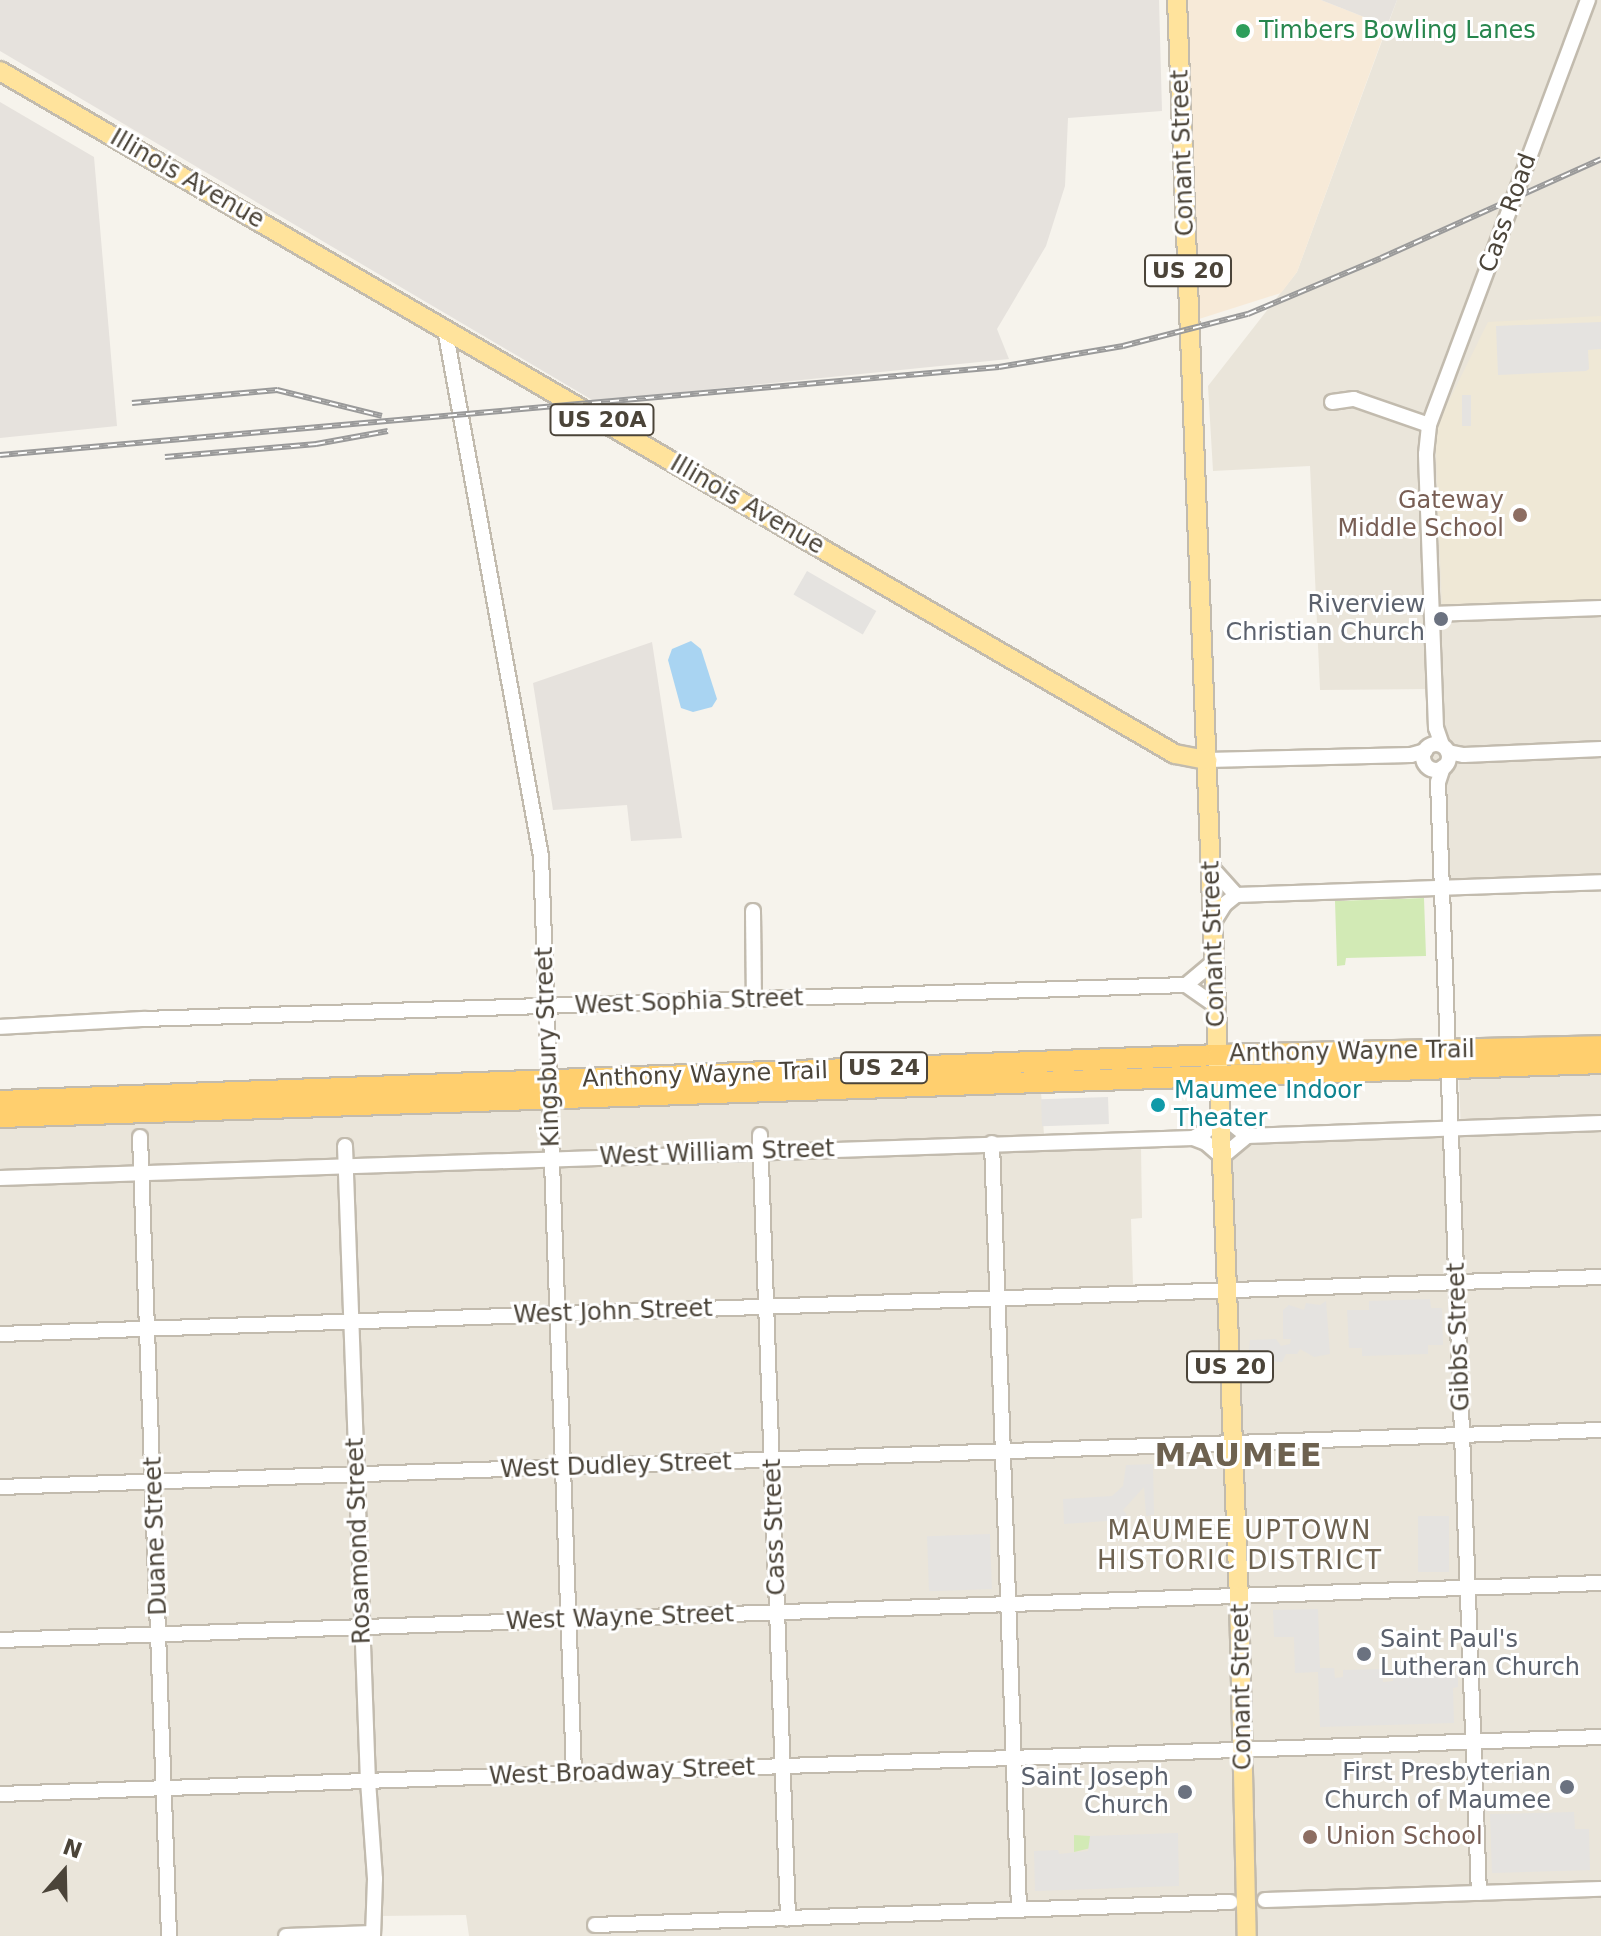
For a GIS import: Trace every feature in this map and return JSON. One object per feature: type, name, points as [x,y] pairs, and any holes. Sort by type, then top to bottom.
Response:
[{"type":"highway","name":"Anthony Wayne Trail","points":[[1449,1059],[1601,1046]]},
{"type":"highway","name":"Anthony Wayne Trail","points":[[0,1101],[549,1089],[1449,1059],[1601,1063]]},
{"type":"highway","name":"Anthony Wayne Trail","points":[[0,1117],[549,1089]]},
{"type":"main road","name":"Conant Street","points":[[1177,0],[1239,1596],[1247,1936]]},
{"type":"main road","name":"Illinois Avenue","points":[[0,71],[1175,754],[1207,760]]},
{"type":"street","name":"Cass Road","points":[[1429,425],[1588,0]]},
{"type":"street","name":"Kingsbury Street","points":[[445,329],[541,856],[574,1773]]},
{"type":"street","points":[[1332,402],[1354,399],[1429,425]]},
{"type":"street","name":"Gibbs Street","points":[[1429,425],[1426,454],[1436,728],[1434,759],[1443,887],[1479,1893]]},
{"type":"street","points":[[1432,614],[1601,608]]},
{"type":"street","points":[[1207,760],[1434,759],[1601,749]]},
{"type":"street","points":[[1211,867],[1236,895]]},
{"type":"street","points":[[1213,923],[1236,895],[1601,882]]},
{"type":"street","points":[[753,911],[754,1000]]},
{"type":"street","points":[[1215,961],[1186,985],[1217,1007]]},
{"type":"street","name":"West Sophia Street","points":[[0,1027],[1186,985]]},
{"type":"street","points":[[1193,1138],[1206,1131],[1220,1114],[1247,1136]]},
{"type":"street","points":[[1193,1138],[1206,1143],[1222,1157],[1247,1136],[1601,1123]]},
{"type":"street","name":"Cass Street","points":[[760,1135],[788,1919]]},
{"type":"street","name":"Duane Street","points":[[140,1137],[169,1936]]},
{"type":"street","name":"West William Street","points":[[0,1178],[1193,1138]]},
{"type":"street","points":[[992,1143],[1019,1910]]},
{"type":"street","name":"Rosamond Street","points":[[345,1146],[368,1781],[375,1879],[373,1934]]},
{"type":"street","name":"West John Street","points":[[0,1334],[1601,1277]]},
{"type":"street","name":"West Dudley Street","points":[[0,1487],[1601,1430]]},
{"type":"street","name":"West Wayne Street","points":[[0,1640],[1601,1583]]},
{"type":"street","name":"West Broadway Street","points":[[0,1794],[1601,1737]]},
{"type":"street","points":[[1265,1900],[1601,1889]]},
{"type":"street","points":[[595,1925],[1231,1902]]},
{"type":"street","points":[[286,1936],[373,1934]]},
{"type":"shaded area","points":[[0,0],[1159,0],[1162,111],[1068,118],[1065,186],[1046,246],[997,329],[1009,359],[594,401],[0,51]]},
{"type":"shaded area","points":[[1188,0],[1321,0],[1387,26],[1297,272],[1281,293],[1199,319]]},
{"type":"shaded area","points":[[1321,0],[1397,0],[1387,26]]},
{"type":"shaded area","points":[[1397,0],[1601,0],[1601,890],[1434,896],[1429,689],[1320,690],[1310,466],[1213,471],[1208,386],[1297,272]]},
{"type":"shaded area","points":[[0,102],[94,157],[117,426],[0,438]]},
{"type":"shaded area","name":"Gateway Middle School","points":[[1601,316],[1601,602],[1442,608],[1435,429],[1488,322]]},
{"type":"shaded area","points":[[1601,322],[1601,349],[1588,350],[1589,369],[1586,371],[1498,375],[1496,326]]},
{"type":"shaded area","points":[[1462,395],[1471,395],[1471,426],[1462,426]]},
{"type":"shaded area","points":[[807,571],[876,611],[863,634],[794,594]]},
{"type":"shaded area","points":[[652,642],[682,838],[631,841],[627,805],[553,810],[533,683]]},
{"type":"shaded area","points":[[1601,1072],[1601,1936],[469,1936],[466,1915],[380,1916],[380,1936],[0,1936],[0,1128],[1041,1092],[1045,1149],[1141,1146],[1142,1218],[1131,1219],[1133,1284],[1234,1282],[1229,1142],[1461,1135],[1459,1078]]},
{"type":"shaded area","points":[[1108,1097],[1109,1124],[1042,1126],[1041,1099]]},
{"type":"shaded area","points":[[1430,1299],[1431,1308],[1442,1308],[1443,1345],[1428,1345],[1428,1354],[1362,1356],[1362,1348],[1349,1348],[1347,1310],[1369,1310],[1369,1301]]},
{"type":"shaded area","points":[[1326,1301],[1330,1354],[1314,1357],[1300,1349],[1297,1354],[1286,1354],[1282,1362],[1248,1360],[1250,1340],[1276,1339],[1281,1346],[1290,1344],[1291,1339],[1283,1339],[1283,1310],[1289,1305],[1304,1310],[1306,1303],[1320,1305]]},
{"type":"shaded area","points":[[1153,1464],[1154,1515],[1146,1516],[1144,1487],[1123,1510],[1127,1515],[1121,1520],[1064,1524],[1063,1499],[1112,1496],[1123,1486],[1126,1465]]},
{"type":"shaded area","points":[[1418,1516],[1449,1516],[1449,1572],[1418,1572]]},
{"type":"shaded area","points":[[990,1534],[992,1589],[929,1591],[927,1536]]},
{"type":"shaded area","points":[[1318,1609],[1320,1668],[1334,1668],[1335,1678],[1343,1677],[1343,1670],[1382,1669],[1383,1682],[1393,1681],[1393,1668],[1449,1666],[1450,1675],[1458,1675],[1458,1687],[1453,1688],[1454,1723],[1320,1727],[1318,1672],[1295,1673],[1294,1637],[1274,1637],[1273,1610]]},
{"type":"shaded area","points":[[1574,1812],[1575,1829],[1589,1829],[1590,1870],[1492,1873],[1490,1814]]},
{"type":"shaded area","points":[[1178,1833],[1179,1886],[1035,1891],[1034,1851],[1058,1850],[1059,1854],[1088,1851],[1090,1836]]},
{"type":"green space","points":[[1424,898],[1426,956],[1346,958],[1345,965],[1337,966],[1335,901]]},
{"type":"green space","points":[[1074,1835],[1090,1836],[1091,1848],[1074,1852]]},
{"type":"water","points":[[691,641],[701,649],[717,699],[712,707],[693,712],[681,708],[668,660],[672,649]]},
{"type":"railway","points":[[0,455],[999,367],[1123,346],[1248,314],[1601,159]]},
{"type":"railway","points":[[132,403],[277,390],[382,416]]},
{"type":"railway","points":[[165,457],[316,444],[388,431]]},
{"type":"place","name":"Timbers Bowling Lanes","points":[[1243,31]]},
{"type":"place","name":"Gateway Middle School","points":[[1520,515]]},
{"type":"place","name":"Riverview Christian Church","points":[[1441,619]]},
{"type":"place","name":"Maumee Indoor Theater","points":[[1158,1105]]},
{"type":"place","name":"Saint Paul's Lutheran Church","points":[[1364,1654]]},
{"type":"place","name":"First Presbyterian Church of Maumee","points":[[1567,1787]]},
{"type":"place","name":"Saint Joseph Church","points":[[1185,1792]]},
{"type":"place","name":"Union School","points":[[1310,1837]]},
{"type":"district","name":"MAUMEE","points":[[1239,1455]]},
{"type":"district","name":"MAUMEE UPTOWN HISTORIC DISTRICT","points":[[1240,1546]]}]
